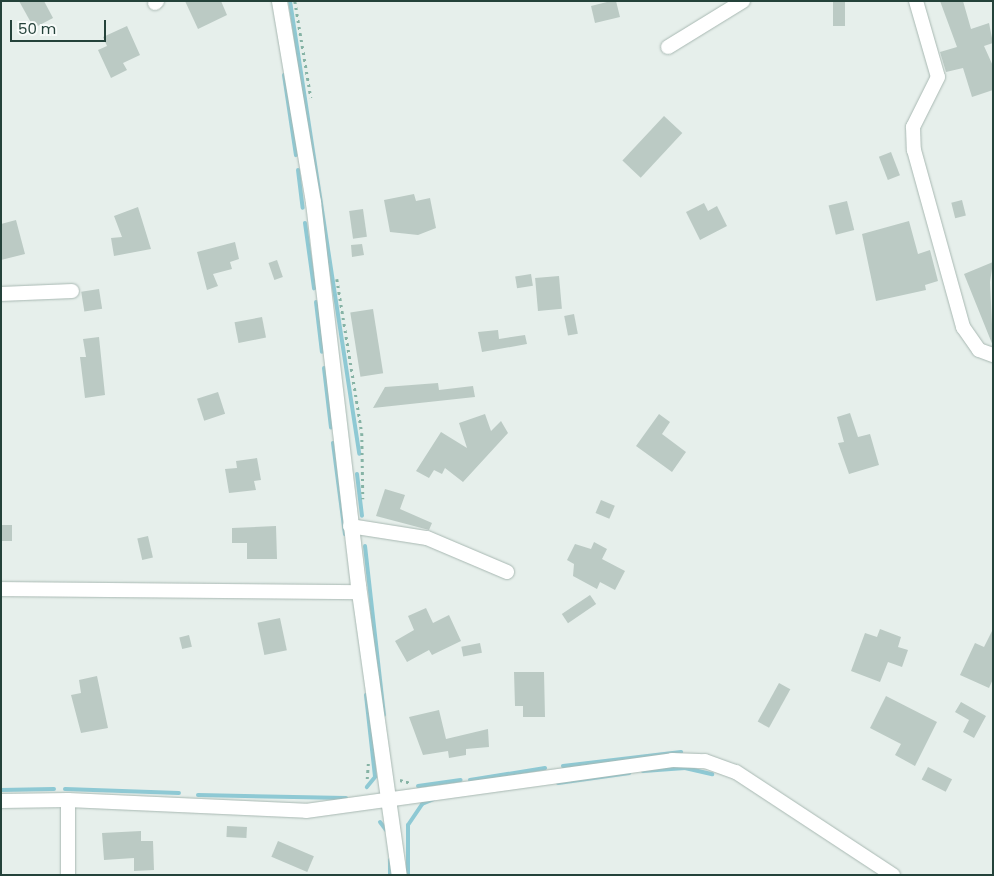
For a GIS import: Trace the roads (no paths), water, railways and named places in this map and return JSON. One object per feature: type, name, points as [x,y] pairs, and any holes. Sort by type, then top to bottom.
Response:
[{"type":"street","points":[[279,1],[313,202],[350,526],[391,798],[399,875]]},
{"type":"street","points":[[668,48],[743,1]]},
{"type":"street","points":[[916,1],[938,77],[913,127],[914,150],[963,327],[979,350],[993,355]]},
{"type":"street","points":[[1,294],[72,291]]},
{"type":"street","points":[[350,526],[427,538],[507,572]]},
{"type":"street","points":[[1,589],[359,592]]},
{"type":"street","points":[[1,801],[68,800],[306,811],[672,760],[705,761],[736,772],[893,875]]},
{"type":"street","points":[[68,800],[68,875]]},
{"type":"waterway","points":[[290,1],[359,454]]},
{"type":"waterway","points":[[284,75],[296,155]]},
{"type":"waterway","points":[[298,170],[303,208]]},
{"type":"waterway","points":[[305,223],[314,288]]},
{"type":"waterway","points":[[316,302],[322,352]]},
{"type":"waterway","points":[[324,368],[331,428]]},
{"type":"waterway","points":[[333,443],[345,534]]},
{"type":"waterway","points":[[357,474],[362,516]]},
{"type":"waterway","points":[[365,546],[384,715]]},
{"type":"waterway","points":[[366,695],[375,777],[367,787]]},
{"type":"waterway","points":[[563,766],[681,752]]},
{"type":"waterway","points":[[470,780],[545,768]]},
{"type":"waterway","points":[[643,771],[685,768],[712,774]]},
{"type":"waterway","points":[[558,783],[629,773]]},
{"type":"waterway","points":[[418,786],[461,780]]},
{"type":"waterway","points":[[1,790],[54,789]]},
{"type":"waterway","points":[[65,789],[179,793]]},
{"type":"waterway","points":[[198,795],[346,798]]},
{"type":"waterway","points":[[408,875],[408,825],[422,804],[434,799]]},
{"type":"waterway","points":[[380,822],[386,830]]},
{"type":"waterway","points":[[390,860],[390,875]]}]
